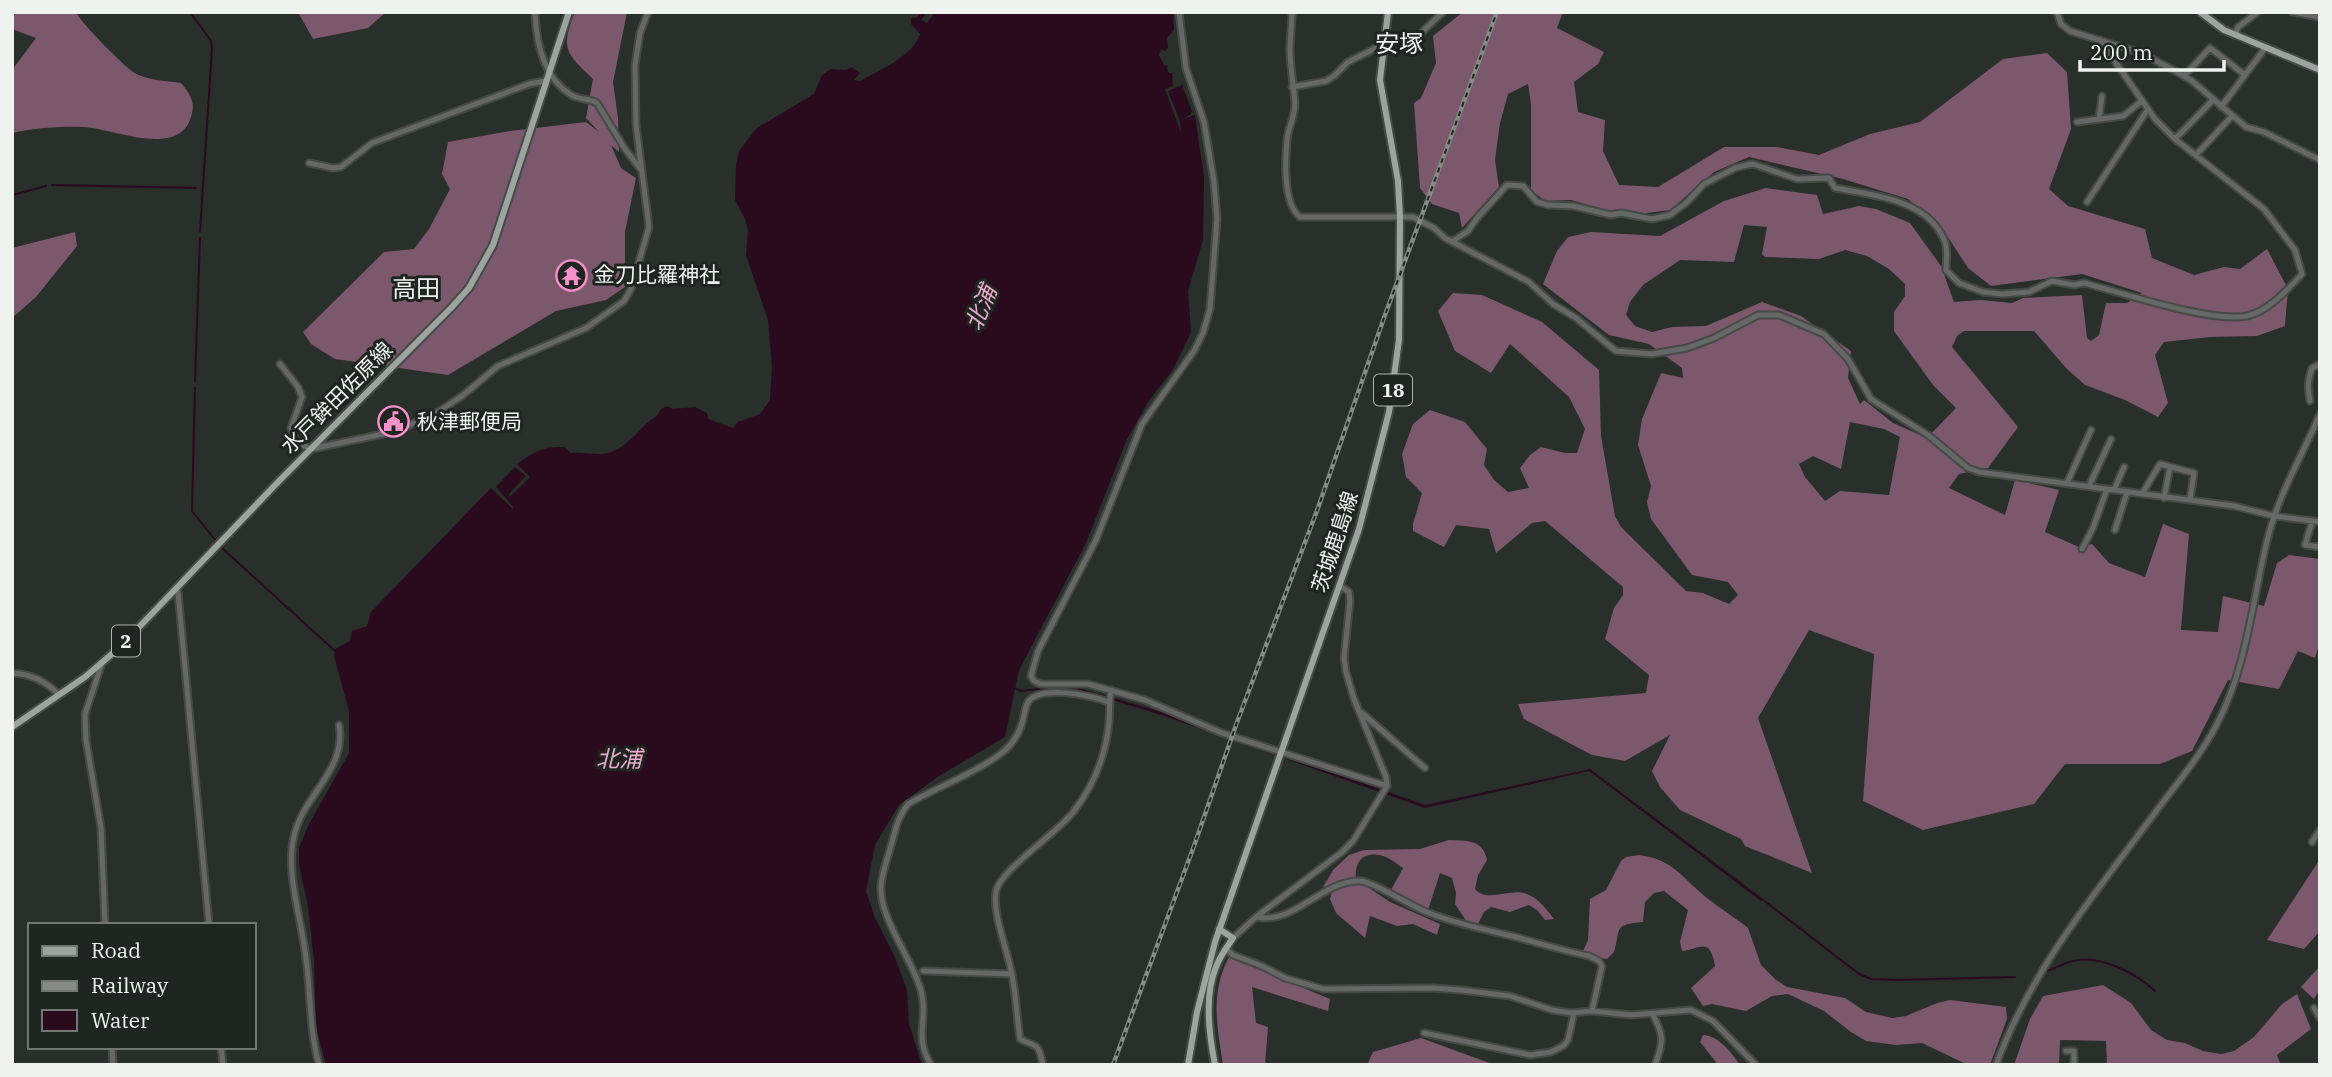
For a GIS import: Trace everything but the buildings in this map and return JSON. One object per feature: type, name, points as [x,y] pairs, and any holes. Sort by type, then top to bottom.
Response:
[{"type":"main road","name":"水戸鉾田佐原線","points":[[12,727],[102,663],[468,288],[493,244],[569,12]]},
{"type":"main road","name":"茨城鹿島線","points":[[1188,1065],[1197,1012],[1219,929],[1340,586],[1368,499],[1391,402],[1399,330],[1400,217],[1397,173],[1380,80],[1388,12]]},
{"type":"main road","points":[[2200,12],[2213,24],[2235,35],[2320,71]]},
{"type":"main road","points":[[1214,1065],[1210,1013],[1213,975],[1233,938],[1219,929]]},
{"type":"street","points":[[535,12],[538,48],[559,84],[571,95],[594,101],[600,106],[625,149],[644,174]]},
{"type":"street","points":[[280,364],[298,387],[302,397],[291,428],[293,435],[298,443],[311,449],[411,426],[461,397],[498,366],[586,328],[617,307],[631,289],[649,227],[636,125],[635,65],[640,33],[648,12]]},
{"type":"street","points":[[1179,12],[1186,68],[1204,122],[1214,182],[1217,219],[1210,309],[1194,351],[1142,424],[1096,540],[1038,651],[1031,676],[1041,684],[1080,684],[1145,700],[1222,733],[1385,790]]},
{"type":"street","points":[[1292,12],[1290,47],[1294,114],[1287,138],[1287,173],[1290,199],[1295,213],[1300,217],[1413,217],[1529,282],[1553,304],[1576,318],[1616,351],[1652,354],[1687,348],[1714,338],[1746,320],[1766,314],[1799,322],[1824,334],[1835,344],[1848,359],[1861,385],[1875,403],[1928,435],[1968,468],[1979,472],[2234,506],[2274,516],[2320,522]]},
{"type":"street","points":[[1292,87],[1326,81],[1349,62],[1383,44],[1419,35],[1443,12]]},
{"type":"street","points":[[2057,12],[2065,28],[2079,35],[2141,53],[2184,76],[2246,127],[2264,132],[2320,160]]},
{"type":"street","points":[[2235,35],[2238,27],[2258,12]]},
{"type":"street","points":[[2291,12],[2320,17]]},
{"type":"street","points":[[1453,241],[1468,231],[1507,186],[1523,186],[1537,202],[1548,205],[1573,205],[1611,215],[1621,213],[1652,219],[1670,215],[1718,175],[1753,164],[1797,179],[1829,178],[1835,188],[1888,197],[1922,214],[1934,225],[1945,243],[1946,270],[1959,284],[1983,292],[2017,294],[2029,292],[2052,281],[2074,285],[2084,283],[2195,311],[2231,317],[2257,312],[2284,292],[2302,274],[2295,250],[2264,209],[2175,139],[2142,102],[2129,79],[2100,40]]},
{"type":"street","points":[[2221,107],[2266,47]]},
{"type":"street","points":[[2184,76],[2210,48],[2245,75]]},
{"type":"street","points":[[309,163],[341,167],[372,143],[528,84],[545,81]]},
{"type":"street","points":[[2099,119],[2102,96]]},
{"type":"street","points":[[2175,139],[2213,100]]},
{"type":"street","points":[[2077,122],[2123,116],[2142,102]]},
{"type":"street","points":[[2087,202],[2148,109]]},
{"type":"street","points":[[2196,155],[2232,116]]},
{"type":"street","points":[[2310,401],[2307,382],[2312,368],[2320,365]]},
{"type":"street","points":[[1996,1065],[2020,1006],[2049,958],[2192,763],[2222,714],[2240,668],[2274,516],[2286,484],[2320,414]]},
{"type":"street","points":[[2067,483],[2091,430]]},
{"type":"street","points":[[2089,486],[2111,439]]},
{"type":"street","points":[[2142,494],[2160,464],[2194,474],[2190,500]]},
{"type":"street","points":[[2114,490],[2124,467]]},
{"type":"street","points":[[2164,498],[2170,467]]},
{"type":"street","points":[[2082,549],[2096,520],[2106,489]]},
{"type":"street","points":[[2115,530],[2127,492]]},
{"type":"street","points":[[2312,522],[2305,545],[2320,547]]},
{"type":"street","points":[[1233,938],[1256,917],[1342,852],[1353,841],[1385,790],[1387,777],[1348,684],[1345,665],[1350,601],[1349,592],[1340,586]]},
{"type":"street","points":[[175,590],[178,592],[188,685],[208,923]]},
{"type":"street","points":[[102,663],[85,715],[86,740],[101,828],[105,923]]},
{"type":"street","points":[[12,673],[34,677],[49,685],[58,695]]},
{"type":"street","points":[[1043,1065],[1039,1048],[1020,1039],[1012,974],[996,909],[997,889],[1006,874],[1056,831],[1083,799],[1102,760],[1111,690]]},
{"type":"street","points":[[931,1065],[920,1033],[924,1009],[921,991],[886,911],[882,895],[884,871],[898,817],[908,804],[998,756],[1013,743],[1020,733],[1027,704],[1033,698],[1081,693],[1108,702]]},
{"type":"street","points":[[1360,711],[1425,768]]},
{"type":"street","points":[[319,1065],[311,1033],[307,961],[291,849],[300,819],[337,759],[340,725]]},
{"type":"street","points":[[2312,842],[2320,830]]},
{"type":"street","points":[[1256,917],[1263,919],[1286,913],[1342,884],[1361,881],[1370,883],[1412,906],[1450,921],[1589,956],[1599,961],[1602,966],[1592,1011]]},
{"type":"street","points":[[1226,949],[1233,955],[1285,978],[1323,989],[1447,989],[1510,996],[1552,1010],[1575,1013],[1568,1040],[1563,1046],[1551,1052],[1530,1055],[1424,1034]]},
{"type":"street","points":[[923,971],[1012,974]]},
{"type":"street","points":[[2314,1008],[2320,1018]]},
{"type":"street","points":[[1570,1013],[1592,1011],[1631,1015],[1691,1010],[1706,1015],[1756,1065]]},
{"type":"street","points":[[1197,1012],[1210,1013]]},
{"type":"street","points":[[1652,1013],[1661,1029],[1663,1040],[1656,1065]]},
{"type":"street","points":[[2066,1051],[2074,1051],[2074,1065]]},
{"type":"shaded area","points":[[12,12],[76,12],[102,43],[133,72],[181,83],[193,107],[184,130],[159,139],[83,127],[12,133],[12,70],[36,38],[12,29]]},
{"type":"shaded area","points":[[298,12],[386,12],[368,28],[313,39]]},
{"type":"shaded area","points":[[575,12],[627,12],[613,82],[619,152],[611,145],[621,168],[636,178],[625,232],[625,287],[606,300],[556,311],[448,375],[335,359],[311,344],[303,332],[384,252],[414,249],[429,229],[450,189],[442,174],[448,142],[586,122],[599,132],[586,118],[593,79],[568,50],[568,34]]},
{"type":"shaded area","points":[[1463,12],[1563,12],[1557,28],[1604,52],[1598,64],[1574,82],[1578,112],[1605,120],[1603,151],[1619,185],[1658,187],[1724,147],[1776,147],[1819,155],[1870,134],[1920,122],[2003,59],[2047,53],[2067,72],[2071,129],[2049,189],[2068,206],[2145,229],[2152,258],[2194,275],[2224,267],[2240,269],[2267,249],[2288,289],[2285,326],[2257,336],[2164,342],[2155,355],[2168,403],[2158,417],[2125,400],[2085,385],[2067,369],[2034,331],[1964,331],[1957,336],[1952,347],[2018,427],[1988,468],[1959,474],[1949,488],[2005,515],[2015,480],[2059,490],[2045,532],[2079,547],[2092,544],[2109,563],[2145,577],[2163,524],[2189,534],[2181,630],[2218,632],[2223,596],[2264,606],[2277,563],[2289,555],[2320,559],[2320,642],[2315,658],[2298,651],[2279,689],[2228,680],[2192,751],[2160,764],[2065,764],[2034,804],[1923,830],[1863,801],[1874,654],[1809,630],[1758,718],[1812,873],[1745,846],[1741,839],[1680,810],[1660,787],[1652,771],[1670,735],[1625,761],[1592,755],[1524,719],[1518,704],[1646,693],[1649,675],[1605,639],[1614,608],[1623,595],[1623,587],[1545,521],[1532,523],[1496,553],[1489,529],[1456,525],[1444,547],[1413,531],[1422,493],[1406,477],[1402,454],[1413,424],[1430,410],[1465,422],[1487,449],[1484,465],[1494,480],[1508,492],[1529,488],[1520,468],[1530,455],[1541,447],[1577,453],[1585,429],[1569,397],[1510,344],[1491,373],[1455,351],[1438,311],[1453,293],[1482,295],[1542,322],[1599,370],[1601,436],[1615,516],[1621,527],[1686,591],[1703,593],[1729,604],[1738,595],[1728,582],[1692,575],[1651,519],[1647,502],[1651,486],[1638,445],[1642,419],[1661,373],[1683,378],[1682,368],[1649,344],[1609,335],[1543,284],[1557,251],[1568,237],[1591,232],[1660,236],[1724,201],[1766,188],[1817,195],[1823,214],[1859,206],[1876,209],[1910,223],[1941,266],[1954,302],[1981,300],[2012,303],[2023,298],[2082,295],[2087,338],[2091,341],[2099,335],[2106,303],[2127,303],[2142,293],[2082,274],[1991,286],[1968,268],[1942,228],[1908,199],[1843,179],[1749,157],[1714,172],[1670,210],[1639,214],[1613,212],[1571,200],[1545,201],[1531,190],[1531,104],[1528,84],[1508,94],[1500,123],[1495,160],[1499,187],[1462,228],[1459,213],[1432,204],[1420,188],[1414,103],[1421,98],[1436,63],[1433,36]],"holes":[[[1744,225],[1767,227],[1762,254],[1765,257],[1819,259],[1845,250],[1867,256],[1889,269],[1905,284],[1905,296],[1894,312],[1894,331],[1933,385],[1956,408],[1927,438],[1893,423],[1864,400],[1860,404],[1848,378],[1851,351],[1801,316],[1762,302],[1706,326],[1672,327],[1652,332],[1635,326],[1626,315],[1630,302],[1643,285],[1680,260],[1734,262]],[[1850,422],[1884,429],[1900,437],[1889,495],[1840,491],[1825,501],[1805,477],[1799,464],[1813,456],[1841,469]]]},
{"type":"shaded area","points":[[75,232],[77,246],[36,297],[12,318],[12,248]]},
{"type":"shaded area","points":[[1449,840],[1473,842],[1485,853],[1487,860],[1478,875],[1475,889],[1480,893],[1493,895],[1515,892],[1529,895],[1540,902],[1554,919],[1545,920],[1529,905],[1510,912],[1491,907],[1484,912],[1478,924],[1467,922],[1455,904],[1456,893],[1452,878],[1440,873],[1428,910],[1390,892],[1403,868],[1388,858],[1376,855],[1361,859],[1356,880],[1323,887],[1333,870],[1349,855],[1364,850],[1420,849]]},
{"type":"shaded area","points":[[1639,855],[1669,865],[1707,898],[1748,928],[1761,965],[1787,987],[1845,998],[1866,1012],[1892,1018],[1906,1016],[1950,1000],[2006,1007],[2007,1019],[1990,1065],[1968,1065],[1922,1043],[1896,1045],[1866,1041],[1824,1011],[1788,994],[1772,996],[1746,1011],[1712,1004],[1703,1006],[1691,988],[1715,966],[1713,957],[1703,946],[1682,951],[1680,942],[1688,910],[1664,891],[1654,893],[1645,902],[1643,922],[1622,927],[1614,952],[1607,959],[1583,951],[1588,940],[1590,899],[1606,890],[1621,861],[1626,857]]},
{"type":"shaded area","points":[[2320,859],[2320,931],[2304,949],[2267,940]]},
{"type":"shaded area","points":[[1345,883],[1363,884],[1390,902],[1440,924],[1437,935],[1413,924],[1397,926],[1370,916],[1365,938],[1336,913],[1330,899],[1333,889]]},
{"type":"shaded area","points":[[1229,957],[1330,999],[1328,1011],[1252,987],[1256,1023],[1268,1027],[1265,1065],[1223,1065],[1217,1023],[1217,997]]},
{"type":"shaded area","points":[[2320,966],[2320,989],[2314,999],[2301,987]]},
{"type":"shaded area","points":[[2103,985],[2131,1003],[2151,1030],[2167,1040],[2185,1043],[2203,1051],[2221,1054],[2234,1051],[2254,1037],[2282,1004],[2297,994],[2311,1029],[2277,1055],[2281,1065],[2107,1065],[2106,1041],[2060,1040],[2059,1065],[2014,1065],[2030,1019],[2043,996]]},
{"type":"shaded area","points":[[1703,1035],[1709,1036],[1729,1050],[1740,1065],[1715,1065],[1716,1062],[1700,1042]]},
{"type":"shaded area","points":[[1421,1038],[1495,1065],[1367,1065],[1373,1052]]},
{"type":"water","name":"北浦","points":[[921,12],[927,12],[921,20],[927,23],[935,12],[1173,12],[1174,30],[1167,38],[1168,48],[1165,51],[1161,49],[1159,55],[1164,65],[1168,66],[1169,73],[1172,73],[1173,86],[1165,89],[1181,133],[1180,121],[1168,91],[1182,85],[1192,111],[1183,119],[1195,115],[1204,177],[1203,240],[1188,291],[1191,333],[1172,371],[1150,399],[1127,439],[1086,543],[1019,670],[1005,737],[939,776],[899,805],[875,845],[866,891],[907,990],[909,1024],[922,1065],[326,1065],[316,1027],[314,961],[308,906],[299,865],[299,848],[308,826],[349,753],[349,711],[334,656],[335,649],[350,641],[352,631],[367,626],[371,612],[491,488],[513,509],[496,487],[515,467],[526,476],[509,494],[510,497],[530,477],[517,464],[534,453],[557,447],[564,447],[571,453],[613,452],[630,440],[661,409],[668,406],[673,409],[695,407],[707,413],[708,419],[733,428],[738,422],[760,414],[770,400],[772,366],[768,320],[746,255],[748,230],[735,200],[739,151],[757,128],[814,94],[822,75],[831,69],[846,70],[852,67],[860,73],[854,80],[860,81],[903,56],[920,34],[911,24],[911,18],[917,17]]},
{"type":"water","points":[[1065,684],[1165,713],[1425,805],[1590,769],[1763,899],[1761,901],[1589,771],[1425,808],[1164,716],[1077,689],[1065,687],[1047,690],[1047,687]]},
{"type":"waterway","points":[[190,12],[211,41],[212,48],[200,232]]},
{"type":"waterway","points":[[52,185],[196,188]]},
{"type":"waterway","points":[[12,195],[46,186]]},
{"type":"waterway","points":[[195,381],[200,238]]},
{"type":"waterway","points":[[195,388],[192,511],[216,541]]},
{"type":"waterway","points":[[222,548],[335,651]]},
{"type":"waterway","points":[[1015,688],[1021,691],[1047,688]]},
{"type":"waterway","points":[[1762,899],[1859,974],[1871,979],[2015,977]]},
{"type":"waterway","points":[[2047,971],[2073,961],[2095,960],[2128,972],[2155,991]]},
{"type":"railway","points":[[1113,1065],[1497,12]]},
{"type":"place","name":"金刀比羅神社","points":[[571,275]]},
{"type":"place","name":"秋津郵便局","points":[[394,422]]},
{"type":"district","name":"安塚","points":[[1399,44]]},
{"type":"district","name":"高田","points":[[416,289]]}]
